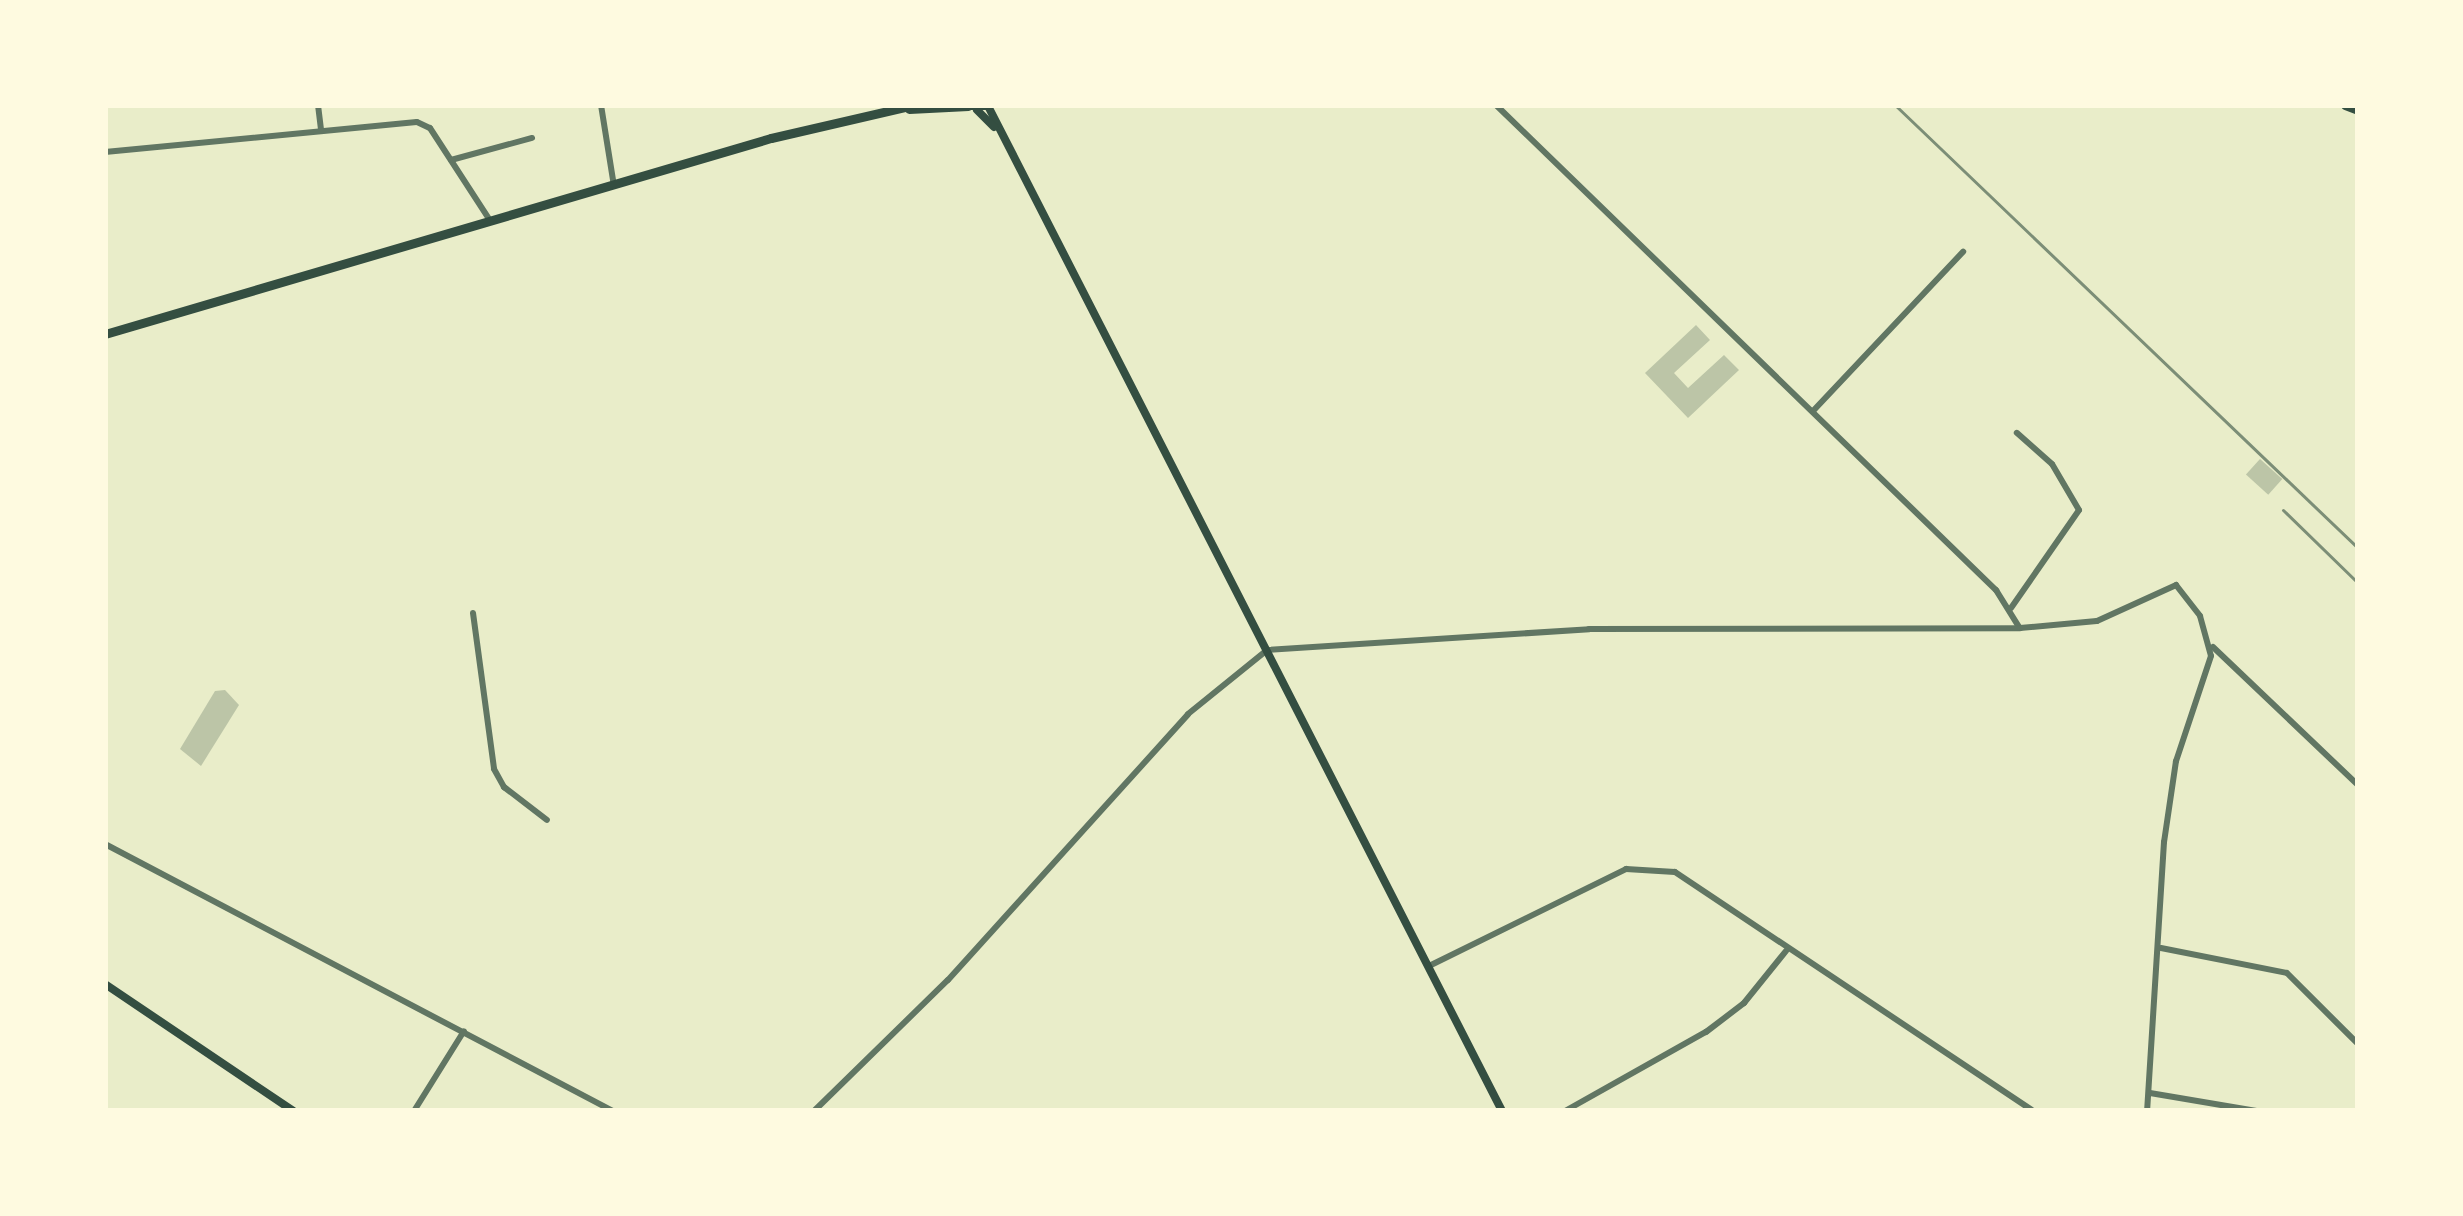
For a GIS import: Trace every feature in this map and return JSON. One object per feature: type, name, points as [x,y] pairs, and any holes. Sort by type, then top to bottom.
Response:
[{"type":"highway","points":[[2345,105],[2358,110]]},
{"type":"highway","points":[[105,334],[490,219],[909,107],[978,106]]},
{"type":"main road","points":[[978,106],[995,128],[1268,650],[1502,1111]]},
{"type":"main road","points":[[105,984],[292,1111]]},
{"type":"street","points":[[318,105],[320,129]]},
{"type":"street","points":[[601,105],[614,186]]},
{"type":"street","points":[[1496,105],[2011,608],[2020,628]]},
{"type":"street","points":[[105,152],[417,122],[451,160],[490,219]]},
{"type":"street","points":[[451,160],[532,138]]},
{"type":"street","points":[[1813,411],[1964,252]]},
{"type":"street","points":[[2011,608],[2079,510],[2052,464],[2017,433]]},
{"type":"street","points":[[814,1111],[948,980],[1188,714],[1268,650],[1589,629],[2020,628],[2097,621],[2180,585],[2210,645],[2358,785]]},
{"type":"street","points":[[473,613],[494,769],[504,788],[548,820]]},
{"type":"street","points":[[2147,1111],[2176,761],[2210,645]]},
{"type":"street","points":[[105,844],[614,1111]]},
{"type":"street","points":[[1429,966],[1648,866],[1675,872],[1786,951],[2034,1111]]},
{"type":"street","points":[[2161,948],[2287,973],[2358,1044]]},
{"type":"street","points":[[1565,1111],[1706,1032],[1744,1003],[1786,951]]},
{"type":"street","points":[[414,1111],[464,1030]]},
{"type":"street","points":[[2150,1093],[2256,1111]]},
{"type":"building","points":[[1696,325],[1710,340],[1674,373],[1688,388],[1724,355],[1739,370],[1688,418],[1645,373]]},
{"type":"building","points":[[2260,459],[2282,479],[2268,495],[2246,475]]},
{"type":"building","points":[[225,690],[239,705],[201,766],[180,749],[215,691]]},
{"type":"railway","points":[[1895,105],[2358,548]]},
{"type":"railway","points":[[2283,510],[2358,583]]}]
